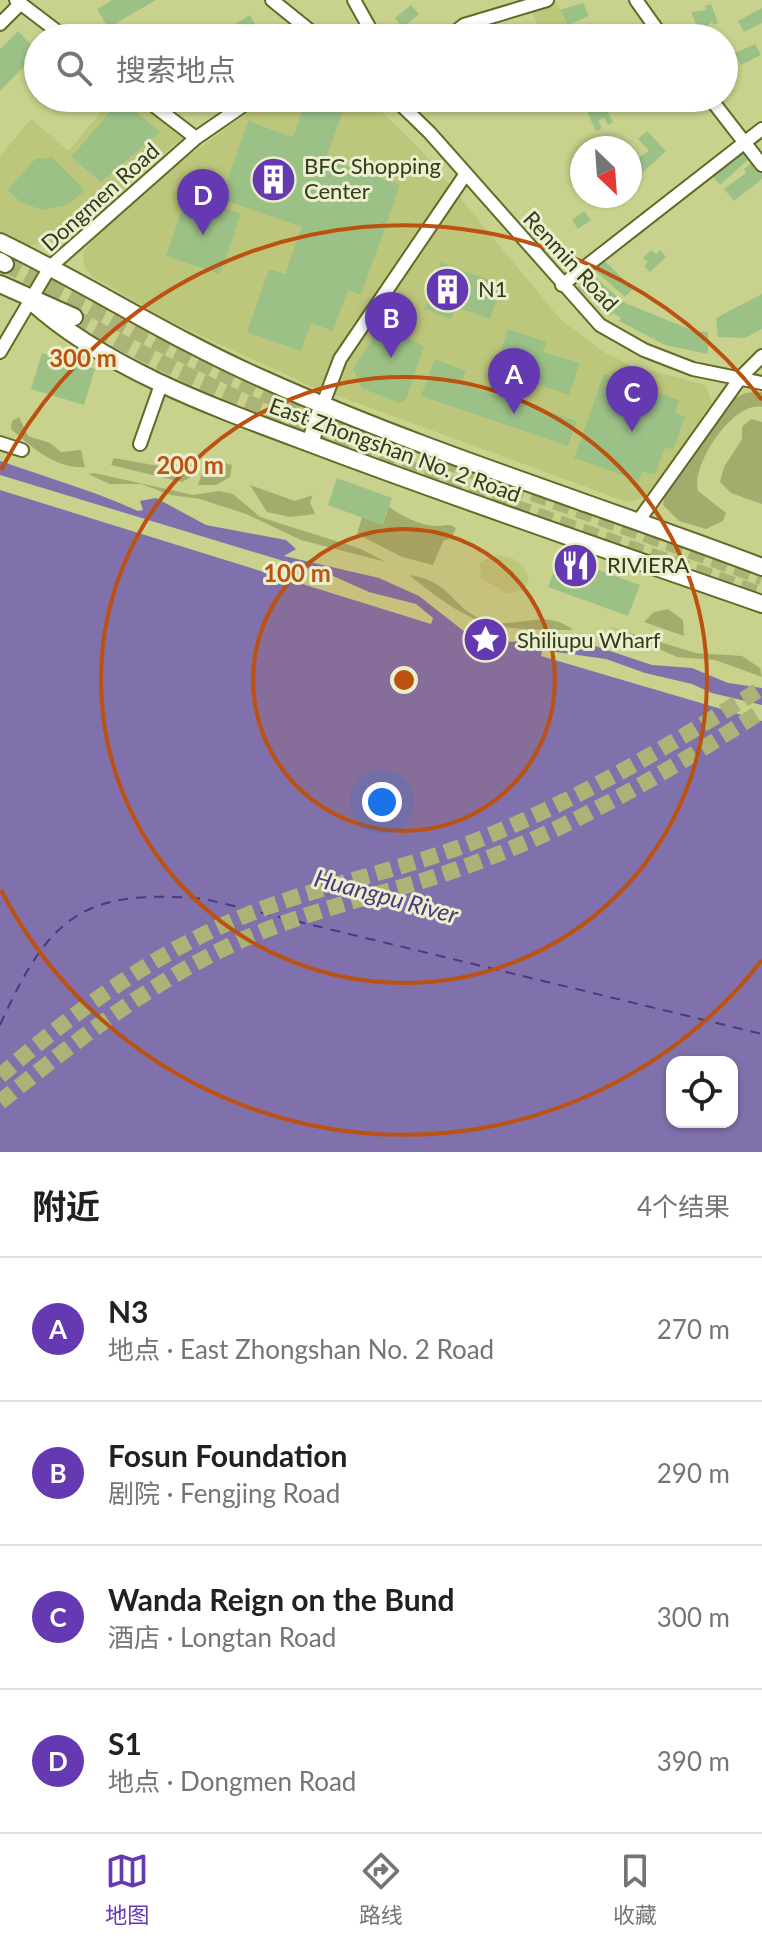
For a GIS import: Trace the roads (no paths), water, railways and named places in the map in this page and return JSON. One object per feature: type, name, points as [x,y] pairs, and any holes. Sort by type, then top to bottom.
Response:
[{"type":"main road","name":"East Zhongshan No. 2 Road","points":[[0,242],[141,320],[323,404],[762,567]]},
{"type":"main road","points":[[0,284],[31,301],[74,317]]},
{"type":"main road","name":"East Zhongshan No. 2 Road","points":[[31,301],[60,327],[98,350],[247,420],[762,604]]},
{"type":"main road","points":[[52,309],[79,328],[98,350]]},
{"type":"main road","points":[[310,443],[323,404]]},
{"type":"street","points":[[272,0],[302,24]]},
{"type":"street","points":[[354,0],[367,24]]},
{"type":"street","points":[[467,24],[547,0]]},
{"type":"street","points":[[636,0],[653,24]]},
{"type":"street","points":[[0,24],[18,2],[47,24]]},
{"type":"street","points":[[162,112],[196,138]]},
{"type":"street","name":"Dongmen Road","points":[[0,352],[50,267],[196,138],[234,112]]},
{"type":"street","name":"Renmin Road","points":[[408,112],[600,325],[644,350],[693,369],[762,383]]},
{"type":"street","points":[[721,112],[762,165]]},
{"type":"street","points":[[562,285],[762,129]]},
{"type":"street","points":[[323,404],[340,359],[465,175]]},
{"type":"street","points":[[639,520],[741,377],[762,356]]},
{"type":"street","points":[[140,444],[162,382]]},
{"type":"street","points":[[0,443],[22,450]]},
{"type":"water","name":"Huangpu River","points":[[0,461],[138,511],[143,510],[140,501],[156,498],[206,525],[286,540],[296,549],[284,556],[379,578],[419,596],[465,632],[493,642],[577,640],[652,665],[692,668],[728,683],[762,688],[762,1152],[0,1152]]},
{"type":"tunnel","points":[[5,264],[156,342],[278,400],[762,577]]},
{"type":"tunnel","points":[[74,317],[156,360],[326,436],[499,502],[762,595]]},
{"type":"tunnel","points":[[0,1076],[83,1009],[173,950],[265,908],[439,854],[507,828],[619,773],[762,688]]},
{"type":"tunnel","points":[[0,1102],[139,997],[199,961],[287,922],[432,878],[540,836],[653,778],[762,711]]},
{"type":"place","name":"BFC Shopping Center","points":[[273,179]]},
{"type":"place","name":"S1","points":[[203,235]]},
{"type":"place","name":"N1","points":[[447,289]]},
{"type":"place","name":"Fosun Foundation","points":[[391,358]]},
{"type":"place","name":"N3","points":[[514,414]]},
{"type":"place","name":"Wanda Reign on the Bund","points":[[632,432]]},
{"type":"place","name":"RIVIERA","points":[[576,565]]},
{"type":"place","name":"Shiliupu Wharf","points":[[486,640]]}]
